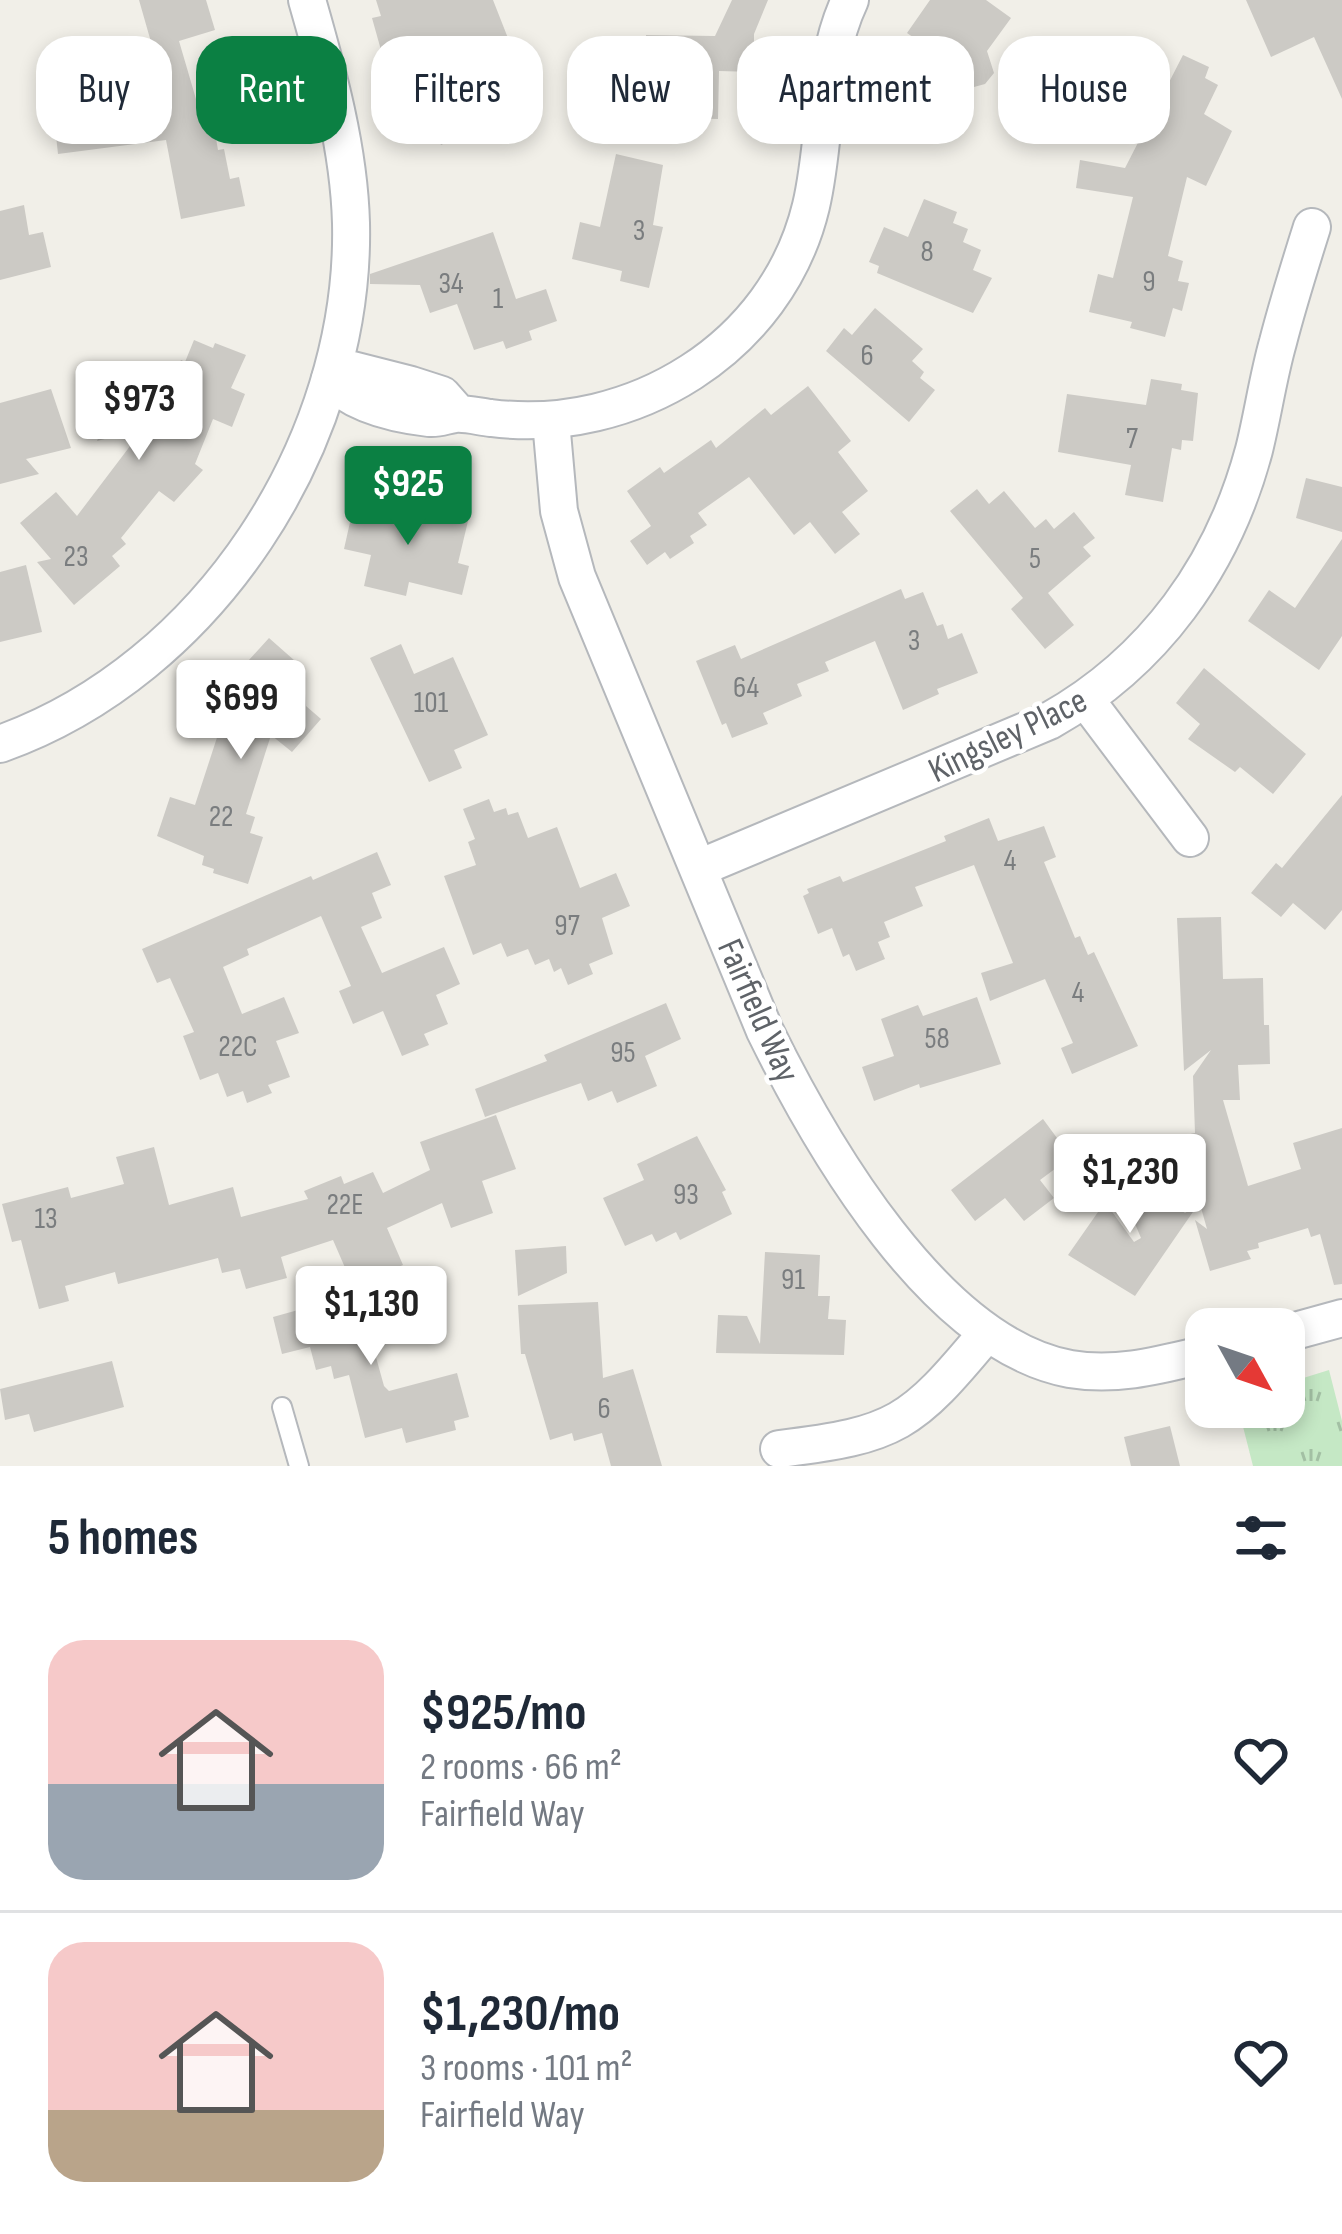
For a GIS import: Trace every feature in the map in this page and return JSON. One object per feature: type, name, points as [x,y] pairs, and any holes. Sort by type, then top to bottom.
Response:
[{"type":"street","points":[[0,744],[60,717],[161,645],[237,564],[286,488],[330,379],[349,277],[351,224],[345,155],[307,0]]},
{"type":"street","points":[[330,379],[352,370],[442,395],[458,413],[551,421],[618,409],[660,392],[705,364],[740,333],[773,291],[811,206],[835,50],[850,0]]},
{"type":"street","name":"Kingsley Place","points":[[698,868],[994,746],[1085,700],[1117,676],[1174,617],[1230,524],[1254,451],[1277,344],[1312,226]]},
{"type":"street","name":"Fairfield Way","points":[[551,421],[555,489],[569,555],[765,1031],[816,1128],[902,1248],[986,1334],[1024,1355],[1067,1368],[1133,1371],[1185,1359]]},
{"type":"street","points":[[1085,700],[1190,838]]},
{"type":"street","points":[[1305,1328],[1342,1318]]},
{"type":"street","points":[[779,1449],[835,1443],[877,1432],[913,1414],[986,1334]]},
{"type":"lane","points":[[282,1407],[299,1466]]},
{"type":"green space","points":[[1329,1370],[1342,1421],[1342,1466],[1253,1466],[1243,1428],[1305,1428],[1305,1377]]},
{"type":"building","points":[[139,0],[206,0],[215,30],[179,41],[196,99],[196,144],[217,144],[218,150],[224,149],[230,179],[239,177],[245,206],[181,219],[167,144],[172,144],[172,36],[149,36]]},
{"type":"building","points":[[376,0],[493,0],[507,36],[377,36],[372,18],[381,16]]},
{"type":"building","points":[[732,0],[768,0],[754,36],[737,36],[737,72],[719,71],[718,119],[713,119],[713,36],[646,36],[646,35],[715,36]]},
{"type":"building","points":[[930,0],[986,0],[1011,18],[987,51],[994,73],[985,84],[974,87],[974,36],[907,33]]},
{"type":"building","points":[[1246,0],[1342,0],[1342,99],[1314,37],[1271,57]]},
{"type":"building","points":[[1183,55],[1209,67],[1205,78],[1218,85],[1204,114],[1232,131],[1206,186],[1187,177],[1168,256],[1183,261],[1178,281],[1189,283],[1182,311],[1173,308],[1165,337],[1130,328],[1132,322],[1089,312],[1098,274],[1113,278],[1133,197],[1076,188],[1080,160],[1125,168],[1137,144],[1170,144],[1170,80]]},
{"type":"building","points":[[57,144],[135,144],[58,154]]},
{"type":"building","points":[[616,154],[663,165],[653,225],[663,227],[649,288],[620,281],[622,271],[572,259],[580,222],[600,227]]},
{"type":"building","points":[[924,199],[957,212],[953,223],[968,229],[963,242],[981,250],[973,270],[992,278],[973,313],[877,273],[879,266],[869,262],[884,227],[908,237]]},
{"type":"building","points":[[24,205],[29,235],[43,232],[51,267],[0,280],[0,211]]},
{"type":"building","points":[[493,232],[516,299],[546,289],[557,321],[529,331],[532,340],[506,349],[503,341],[474,350],[457,304],[430,313],[420,285],[370,284],[370,274]]},
{"type":"building","points":[[875,308],[923,349],[912,361],[924,372],[920,378],[935,390],[909,422],[826,351],[844,328],[852,335]]},
{"type":"building","points":[[194,340],[246,355],[231,388],[245,394],[232,427],[213,419],[195,464],[203,470],[174,502],[159,491],[121,538],[126,544],[112,556],[120,566],[74,605],[37,562],[51,559],[20,523],[56,492],[77,516],[143,429],[97,441],[131,361],[161,373],[165,364],[177,369]]},
{"type":"building","points":[[1151,379],[1182,384],[1181,390],[1198,393],[1193,441],[1182,440],[1181,450],[1172,448],[1163,502],[1125,495],[1131,465],[1058,452],[1067,394],[1146,405]]},
{"type":"building","points":[[808,386],[851,441],[838,452],[868,491],[842,512],[860,534],[835,554],[810,522],[794,535],[749,477],[698,513],[707,525],[690,536],[694,543],[670,559],[665,552],[647,565],[630,541],[651,526],[627,491],[660,467],[664,473],[711,440],[716,448],[765,408],[771,415]]},
{"type":"building","points":[[51,389],[71,448],[26,459],[39,474],[0,484],[0,403]]},
{"type":"building","points":[[1306,478],[1342,487],[1342,532],[1296,518]]},
{"type":"building","points":[[977,489],[989,504],[1004,491],[1035,528],[1046,519],[1054,529],[1074,512],[1095,538],[1083,547],[1091,556],[1048,593],[1074,625],[1045,649],[1011,609],[1023,598],[950,511]]},
{"type":"building","points":[[355,500],[468,521],[458,563],[469,566],[462,595],[409,582],[406,596],[364,586],[371,555],[344,549]]},
{"type":"building","points":[[1342,539],[1342,636],[1319,670],[1248,621],[1269,590],[1295,608]]},
{"type":"building","points":[[26,565],[42,632],[0,642],[0,572]]},
{"type":"building","points":[[901,589],[905,599],[923,592],[937,626],[943,624],[948,639],[962,633],[978,673],[937,689],[939,694],[903,710],[875,641],[825,662],[829,671],[797,684],[802,696],[763,713],[768,724],[732,738],[696,661],[735,645],[741,659]]},
{"type":"building","points":[[269,638],[303,668],[306,706],[321,719],[292,752],[271,735],[246,814],[255,817],[250,833],[263,837],[248,884],[213,873],[214,869],[202,865],[204,856],[157,836],[170,797],[195,805],[224,716],[209,704]]},
{"type":"building","points":[[401,644],[414,674],[453,657],[488,735],[454,750],[462,768],[429,782],[370,658]]},
{"type":"building","points":[[1204,668],[1306,754],[1273,794],[1240,767],[1235,772],[1188,739],[1200,724],[1176,703]]},
{"type":"building","points":[[1342,795],[1342,910],[1325,930],[1293,903],[1281,917],[1251,893],[1276,863],[1282,868]]},
{"type":"building","points":[[489,799],[494,812],[506,808],[508,815],[518,812],[528,838],[557,827],[580,888],[616,873],[630,906],[602,918],[613,954],[589,964],[593,974],[568,985],[561,968],[554,972],[549,959],[535,965],[528,949],[507,957],[501,943],[473,955],[444,876],[476,865],[468,842],[475,839],[463,809]]},
{"type":"building","points":[[989,818],[998,841],[1044,826],[1056,857],[1044,862],[1075,938],[1080,936],[1088,955],[1094,952],[1138,1046],[1072,1074],[1061,1048],[1073,1043],[1045,979],[990,1001],[981,973],[1013,963],[974,865],[915,887],[923,906],[884,922],[890,937],[878,942],[885,959],[856,971],[849,954],[843,957],[832,928],[818,934],[803,896],[809,893],[807,889],[840,876],[843,882],[946,841],[944,836]]},
{"type":"building","points":[[377,852],[391,885],[372,893],[382,918],[361,927],[382,973],[444,947],[460,984],[436,995],[448,1024],[424,1034],[429,1045],[402,1056],[383,1011],[353,1024],[339,991],[351,986],[321,916],[247,949],[249,955],[223,967],[242,1014],[284,997],[299,1033],[276,1041],[290,1077],[268,1085],[272,1093],[247,1103],[243,1091],[227,1097],[218,1073],[200,1080],[183,1036],[194,1032],[170,978],[157,983],[142,949]]},
{"type":"building","points":[[1221,917],[1223,979],[1263,978],[1264,1025],[1269,1025],[1270,1064],[1238,1065],[1240,1100],[1223,1100],[1248,1186],[1301,1169],[1293,1143],[1342,1128],[1342,1284],[1334,1285],[1320,1234],[1311,1237],[1308,1228],[1258,1243],[1259,1248],[1247,1251],[1251,1259],[1210,1271],[1195,1220],[1207,1229],[1187,1158],[1186,1135],[1195,1133],[1193,1076],[1211,1050],[1184,1071],[1177,918]]},
{"type":"building","points":[[977,997],[1001,1064],[920,1088],[919,1084],[874,1101],[862,1067],[894,1056],[881,1019],[918,1005],[923,1016]]},
{"type":"building","points":[[666,1003],[681,1039],[645,1056],[657,1086],[617,1103],[612,1091],[588,1101],[581,1083],[485,1117],[475,1089],[547,1061],[544,1055]]},
{"type":"building","points":[[496,1115],[516,1169],[482,1181],[493,1213],[451,1228],[442,1203],[387,1228],[403,1265],[353,1286],[333,1240],[281,1257],[287,1278],[246,1289],[240,1269],[222,1273],[218,1258],[118,1284],[115,1272],[65,1286],[69,1301],[39,1309],[21,1240],[12,1242],[2,1204],[68,1187],[71,1198],[124,1184],[116,1157],[154,1147],[169,1205],[233,1187],[241,1217],[308,1199],[304,1191],[341,1176],[344,1184],[373,1172],[383,1193],[430,1170],[420,1142]]},
{"type":"building","points":[[1043,1119],[1071,1157],[1040,1180],[1054,1198],[1024,1221],[1005,1198],[975,1221],[951,1190]]},
{"type":"building","points":[[697,1136],[726,1190],[722,1192],[732,1214],[680,1240],[676,1232],[656,1242],[652,1234],[625,1246],[603,1198],[644,1180],[637,1164]]},
{"type":"building","points":[[1108,1159],[1185,1213],[1197,1206],[1135,1296],[1068,1255],[1105,1202],[1134,1242],[1141,1238]]},
{"type":"building","points":[[566,1246],[567,1273],[518,1296],[515,1250]]},
{"type":"building","points":[[765,1252],[820,1255],[818,1296],[830,1296],[828,1319],[846,1320],[844,1355],[716,1353],[718,1315],[747,1316],[760,1344]]},
{"type":"building","points":[[377,1288],[389,1327],[369,1332],[384,1386],[389,1391],[457,1373],[469,1417],[454,1421],[456,1430],[406,1443],[402,1428],[365,1438],[349,1375],[334,1379],[331,1366],[316,1370],[310,1347],[282,1354],[273,1317]]},
{"type":"building","points":[[598,1302],[603,1378],[633,1369],[662,1466],[611,1466],[602,1433],[574,1441],[572,1433],[550,1440],[525,1354],[521,1354],[518,1305]]},
{"type":"building","points":[[112,1361],[124,1407],[34,1432],[29,1414],[5,1420],[0,1389]]},
{"type":"building","points":[[1170,1426],[1180,1466],[1131,1466],[1124,1437]]}]
